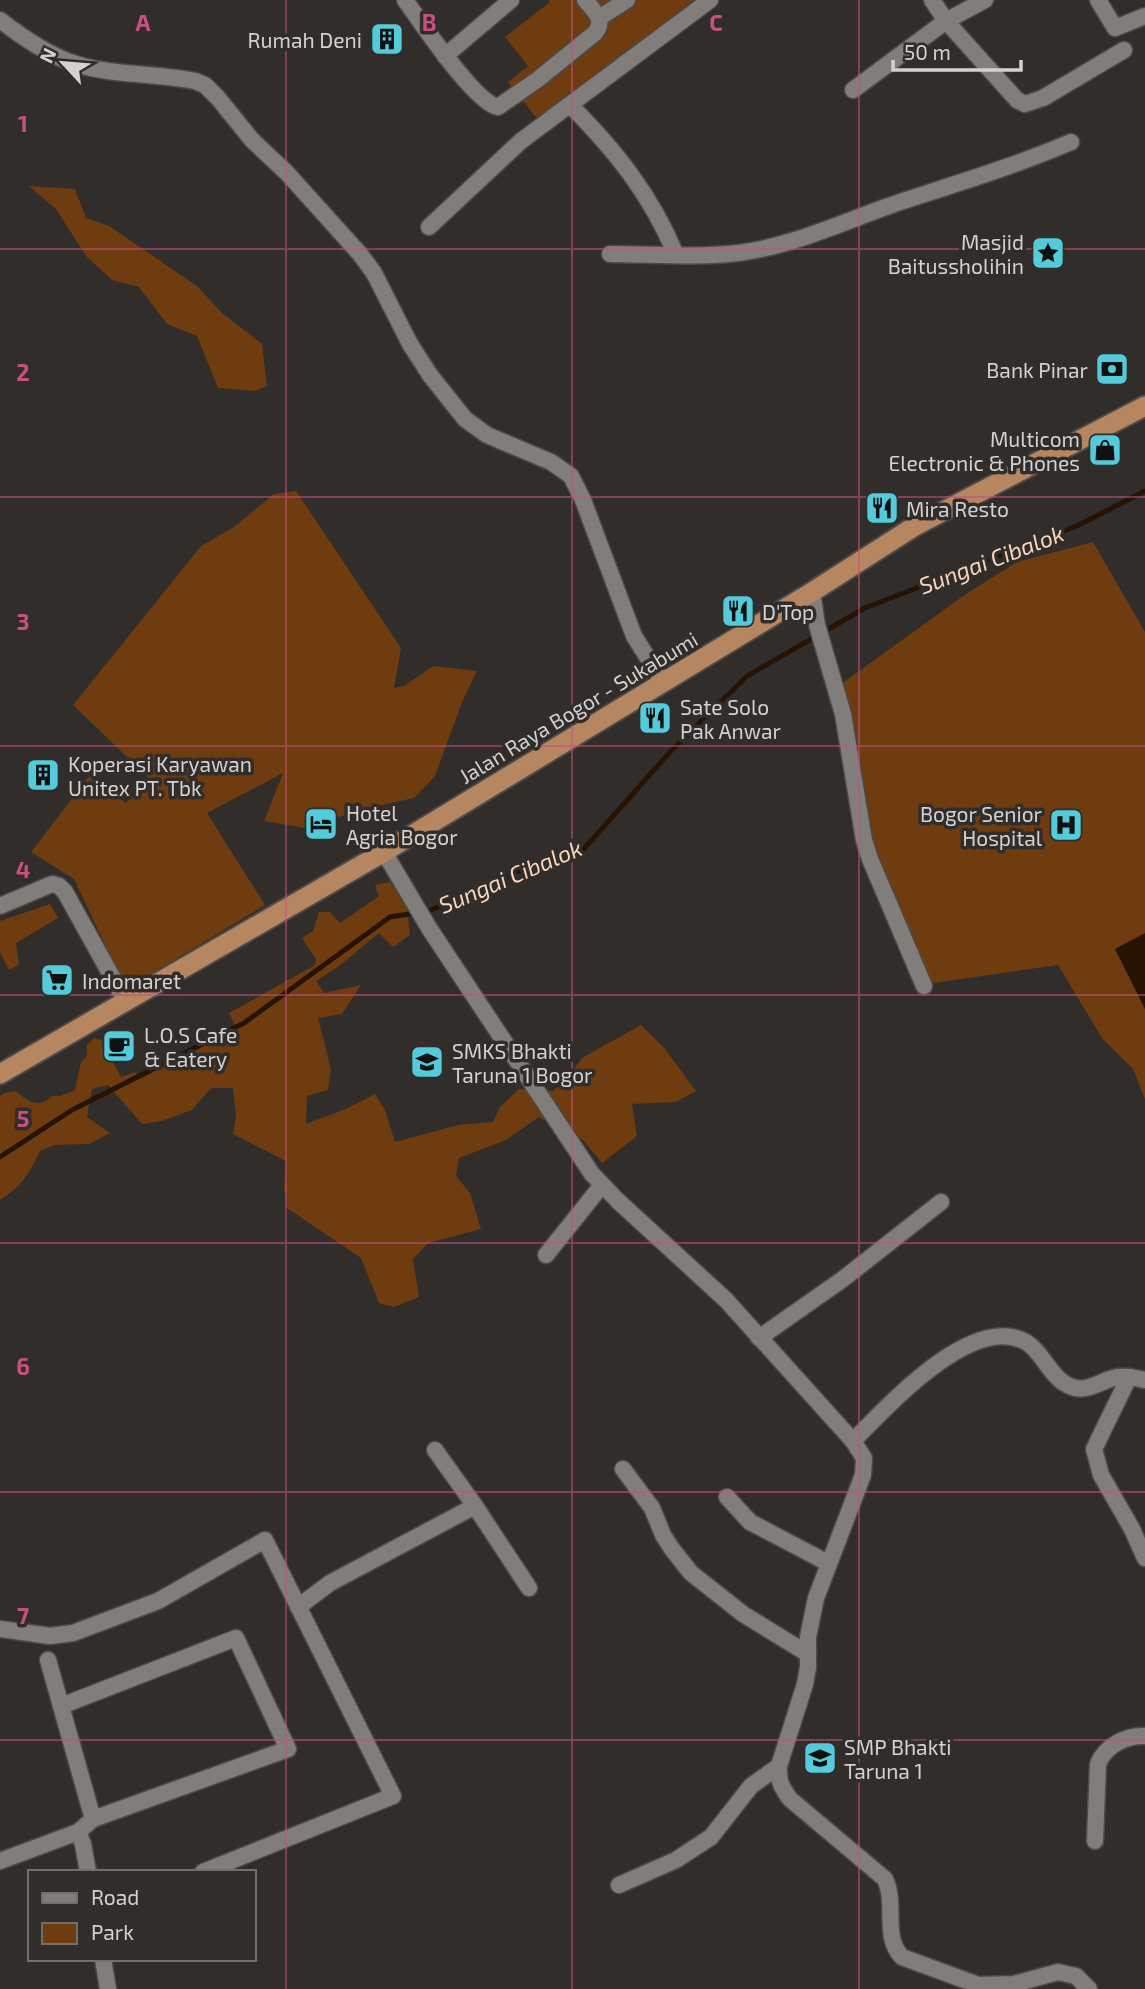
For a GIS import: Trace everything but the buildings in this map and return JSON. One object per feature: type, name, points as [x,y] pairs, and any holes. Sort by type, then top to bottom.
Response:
[{"type":"highway","name":"Jalan Raya Bogor - Sukabumi","points":[[0,1074],[384,852],[812,592],[915,526],[1145,406]]},
{"type":"street","points":[[405,0],[445,56],[490,104],[498,107],[537,80],[599,28],[599,18],[585,0]]},
{"type":"street","points":[[445,56],[512,0]]},
{"type":"street","points":[[599,18],[627,0]]},
{"type":"street","points":[[429,227],[521,141],[710,0]]},
{"type":"street","points":[[932,0],[946,21],[1017,100],[1025,104],[1043,98],[1124,50]]},
{"type":"street","points":[[853,90],[946,21],[985,0]]},
{"type":"street","points":[[1098,0],[1115,29],[1145,16]]},
{"type":"street","points":[[0,20],[49,52],[76,64],[188,79],[208,88],[252,140],[287,173],[360,254],[374,273],[410,344],[465,419],[487,435],[551,462],[571,476],[583,500],[634,636],[663,682]]},
{"type":"street","points":[[570,106],[605,141],[642,189],[662,222],[676,255]]},
{"type":"street","points":[[610,254],[740,253],[778,244],[1021,163],[1071,142]]},
{"type":"street","points":[[812,592],[817,625],[843,714],[859,817],[867,849],[924,986]]},
{"type":"street","points":[[384,852],[429,929],[549,1111],[603,1185],[717,1292],[853,1441],[864,1458],[863,1475],[828,1563],[811,1617],[805,1684],[779,1766],[778,1778],[782,1789],[790,1799],[885,1879],[891,1898],[892,1941],[894,1949],[902,1957],[978,1985],[1014,1984],[1058,1972],[1076,1976],[1083,1980],[1089,1989]]},
{"type":"street","points":[[0,906],[52,884],[59,886],[65,892],[126,1002]]},
{"type":"street","points":[[546,1255],[603,1185]]},
{"type":"street","points":[[759,1338],[843,1279],[941,1202]]},
{"type":"street","points":[[853,1441],[902,1392],[956,1350],[981,1340],[1004,1337],[1024,1342],[1072,1387],[1087,1388],[1114,1378],[1145,1380]]},
{"type":"street","points":[[1129,1377],[1094,1450],[1101,1475],[1145,1558]]},
{"type":"street","points":[[435,1450],[529,1588]]},
{"type":"street","points":[[623,1469],[652,1508],[663,1535],[691,1573],[743,1614],[808,1654]]},
{"type":"street","points":[[727,1497],[750,1522],[828,1563]]},
{"type":"street","points":[[298,1606],[330,1583],[475,1506]]},
{"type":"street","points":[[0,1629],[50,1636],[73,1633],[158,1601],[265,1540],[393,1796],[208,1870]]},
{"type":"street","points":[[0,1861],[78,1832],[93,1819],[288,1749],[236,1638],[61,1706]]},
{"type":"street","points":[[48,1660],[93,1819]]},
{"type":"street","points":[[1095,1841],[1100,1758],[1120,1741],[1135,1735],[1145,1736]]},
{"type":"street","points":[[619,1885],[676,1860],[711,1837],[751,1786],[779,1766]]},
{"type":"street","points":[[78,1832],[88,1870]]},
{"type":"street","points":[[103,1961],[108,1989]]},
{"type":"green space","points":[[549,0],[694,0],[539,121],[508,82],[528,66],[505,37],[550,2]]},
{"type":"green space","points":[[29,186],[75,189],[86,218],[109,226],[197,286],[222,313],[262,344],[267,386],[255,391],[218,388],[197,336],[167,324],[139,287],[112,280],[86,256],[56,209]]},
{"type":"green space","points":[[296,491],[401,648],[394,688],[404,686],[433,666],[477,671],[462,702],[435,776],[414,798],[364,809],[305,828],[264,821],[283,773],[207,813],[265,905],[126,989],[74,879],[31,852],[91,774],[126,803],[150,779],[73,705],[201,546],[234,527],[274,494]]},
{"type":"green space","points":[[1093,542],[1145,632],[1145,1099],[1133,1069],[1102,1038],[1058,965],[934,983],[921,979],[870,835],[837,687],[966,594],[1017,562]]},
{"type":"green space","points":[[390,882],[407,907],[410,935],[393,947],[379,933],[316,981],[324,993],[361,985],[342,1014],[318,1018],[331,1069],[328,1090],[307,1096],[306,1124],[346,1109],[375,1094],[385,1110],[395,1142],[458,1125],[493,1122],[500,1107],[519,1089],[553,1091],[566,1080],[582,1058],[641,1025],[665,1049],[696,1091],[676,1102],[632,1104],[637,1136],[602,1163],[583,1140],[539,1117],[506,1140],[459,1158],[456,1176],[470,1193],[481,1229],[428,1243],[413,1259],[419,1297],[394,1307],[379,1303],[361,1258],[287,1208],[284,1187],[286,1161],[233,1134],[236,1115],[233,1088],[211,1088],[192,1110],[162,1121],[142,1124],[108,1085],[92,1089],[87,1117],[110,1133],[89,1144],[55,1145],[40,1151],[24,1179],[0,1200],[0,1096],[16,1091],[29,1101],[38,1103],[75,1090],[81,1062],[87,1056],[87,1045],[94,1038],[109,1043],[112,1060],[121,1077],[135,1072],[140,1079],[169,1063],[173,1067],[187,1060],[185,1056],[235,1025],[229,1013],[315,965],[316,959],[302,938],[313,931],[319,912],[330,912],[340,923],[379,896],[375,885]]},
{"type":"green space","points":[[50,904],[58,918],[16,943],[19,965],[9,970],[0,952],[0,921]]},
{"type":"shaded area","points":[[1145,933],[1145,1009],[1115,949]]},
{"type":"waterway","name":"Sungai Cibalok","points":[[0,1157],[72,1110],[244,1023],[390,917],[428,911],[477,892],[533,864],[582,851],[670,752],[747,676],[865,608],[1079,525],[1145,491]]},
{"type":"place","name":"Rumah Deni","points":[[387,39]]},
{"type":"place","name":"Masjid Baitussholihin","points":[[1048,253]]},
{"type":"place","name":"Bank Pinar","points":[[1112,369]]},
{"type":"place","name":"Multicom Electronic & Phones","points":[[1105,450]]},
{"type":"place","name":"Mira Resto","points":[[882,508]]},
{"type":"place","name":"D'Top","points":[[738,611]]},
{"type":"place","name":"Sate Solo Pak Anwar","points":[[655,718]]},
{"type":"place","name":"Koperasi Karyawan Unitex PT. Tbk","points":[[43,775]]},
{"type":"place","name":"Hotel Agria Bogor","points":[[321,824]]},
{"type":"place","name":"Bogor Senior Hospital","points":[[1066,825]]},
{"type":"place","name":"Indomaret","points":[[57,980]]},
{"type":"place","name":"L.O.S Cafe & Eatery","points":[[119,1046]]},
{"type":"place","name":"SMKS Bhakti Taruna 1 Bogor","points":[[427,1062]]},
{"type":"place","name":"SMP Bhakti Taruna 1","points":[[820,1758]]}]
